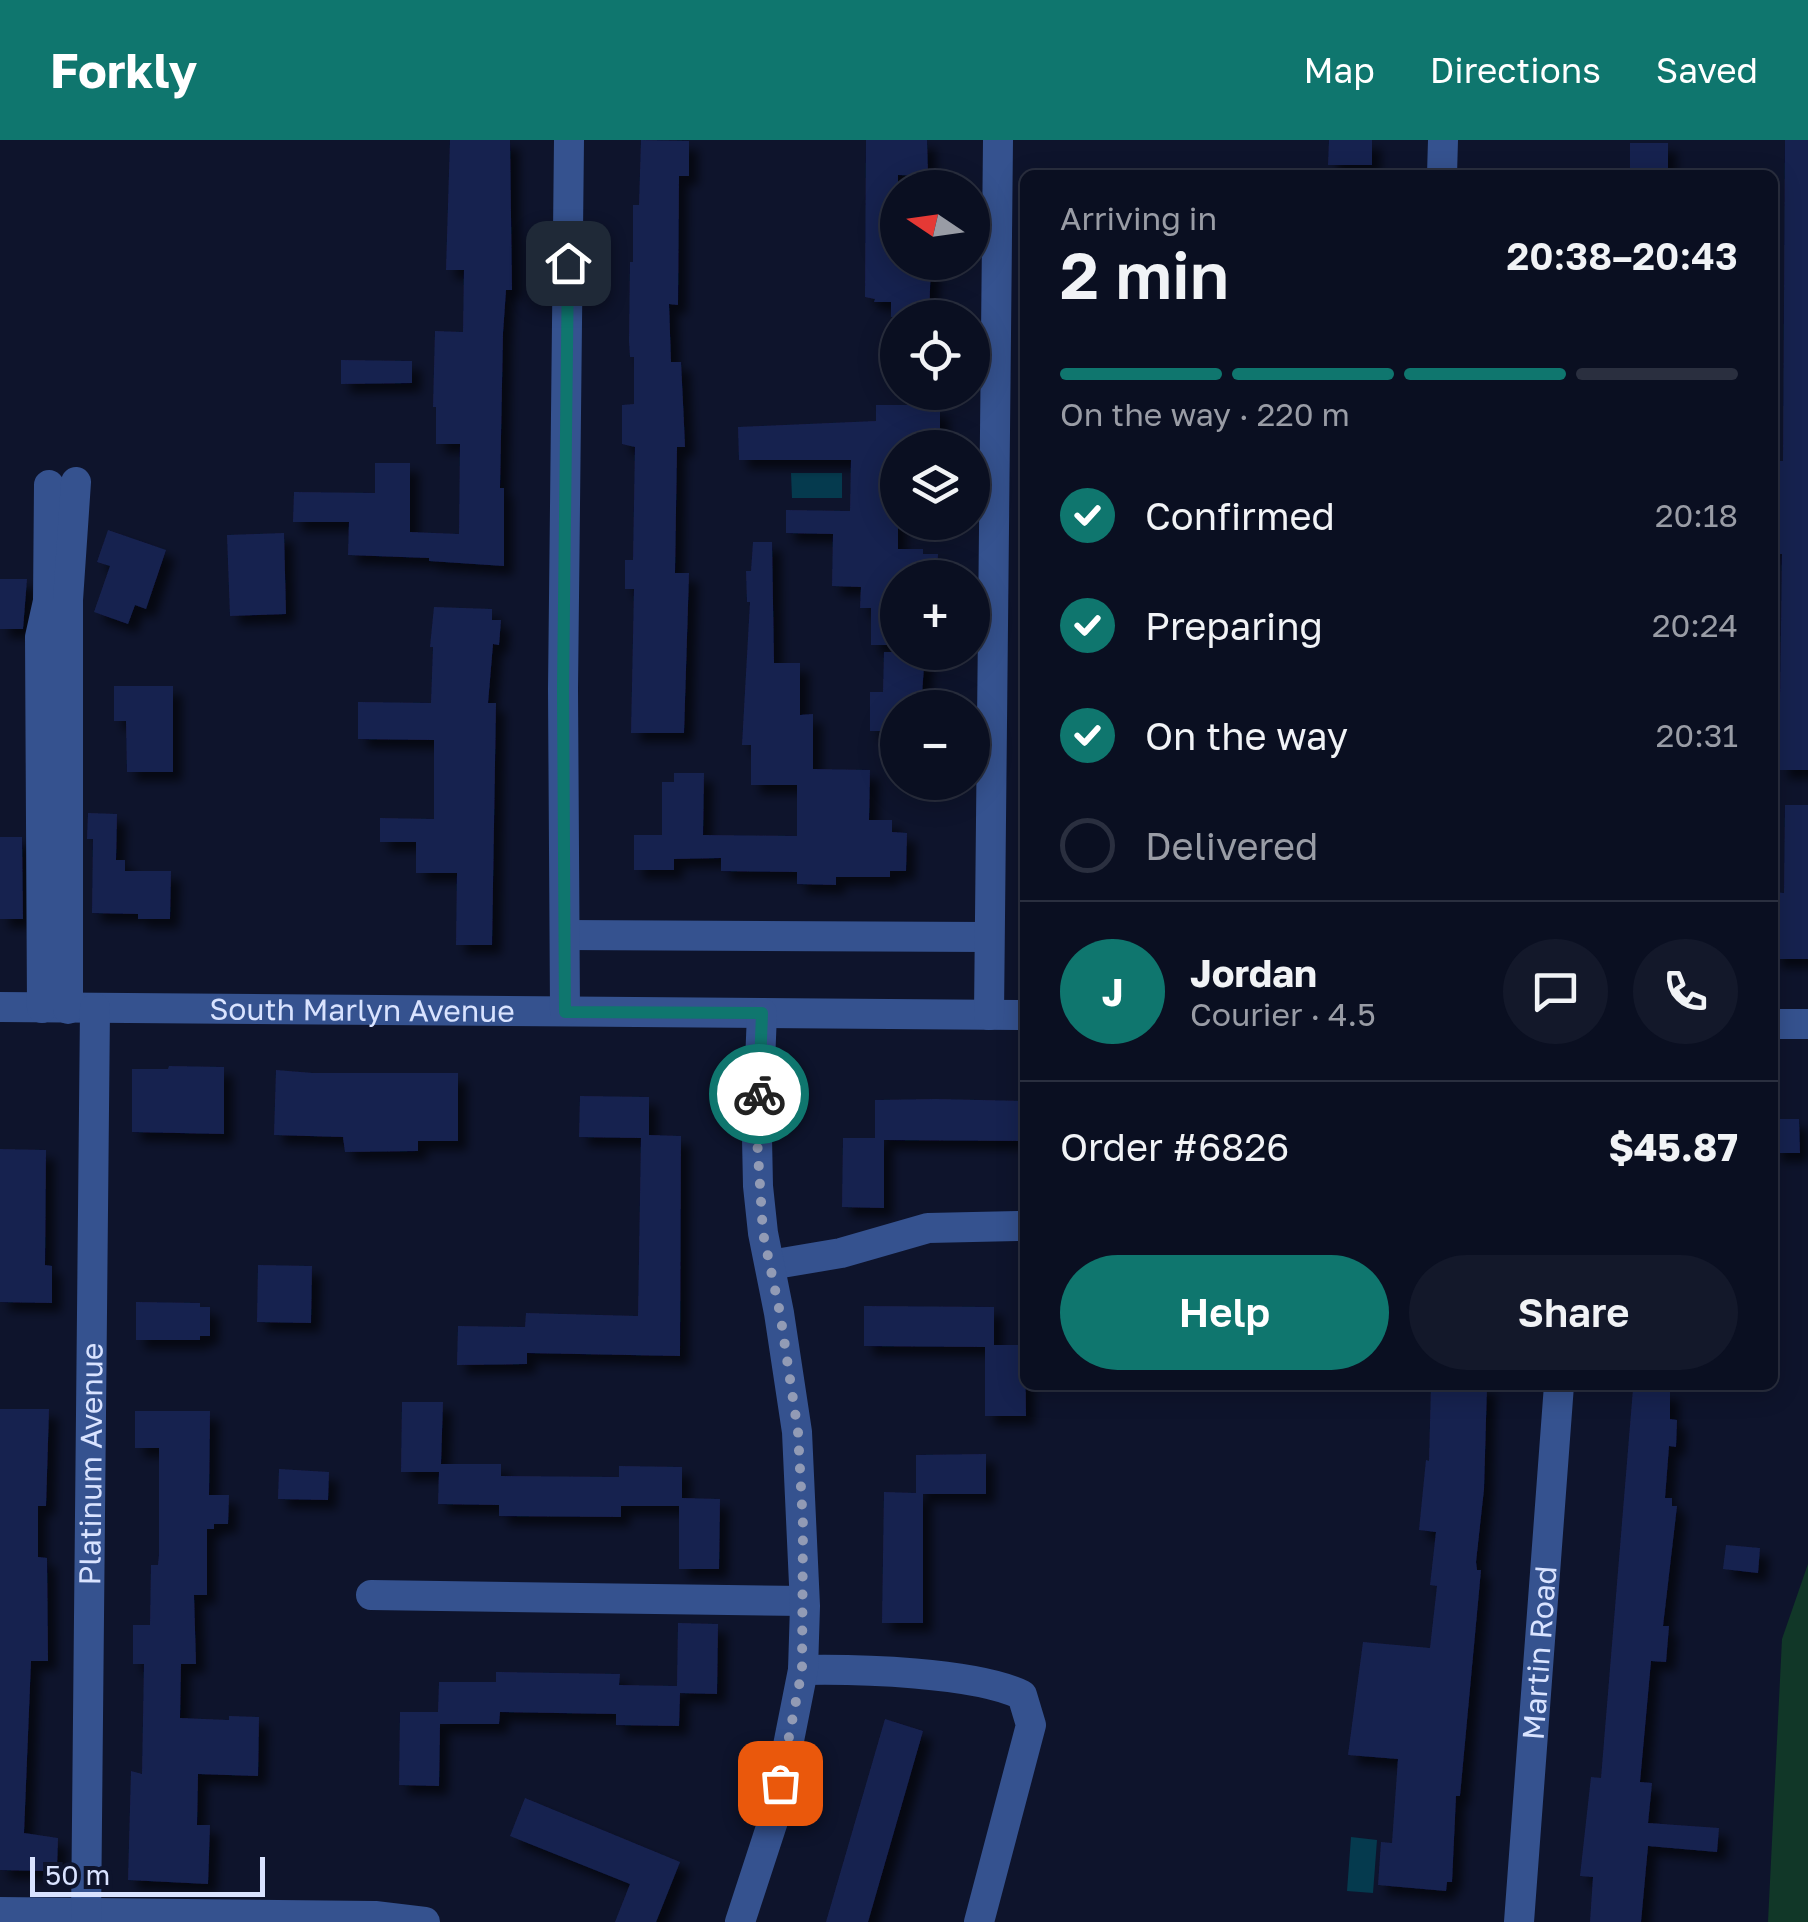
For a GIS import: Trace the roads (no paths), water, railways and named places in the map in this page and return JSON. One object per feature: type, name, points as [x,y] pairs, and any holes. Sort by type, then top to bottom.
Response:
[{"type":"street","points":[[565,1012],[563,689],[569,140]]},
{"type":"street","points":[[989,1014],[998,140]]},
{"type":"street","points":[[1442,140],[1442,170]]},
{"type":"street","name":"Platinum Avenue","points":[[62,484],[40,637],[68,1008],[86,1917]]},
{"type":"street","points":[[566,935],[988,937]]},
{"type":"street","name":"South Marlyn Avenue","points":[[0,1008],[1020,1015]]},
{"type":"street","points":[[740,1922],[772,1821],[802,1670],[804,1602],[798,1432],[763,1233],[757,1154],[762,1013]]},
{"type":"street","points":[[1778,1024],[1808,1024]]},
{"type":"street","points":[[770,1265],[841,1253],[928,1228],[1018,1226]]},
{"type":"street","name":"Martin Road","points":[[1519,1922],[1559,1390]]},
{"type":"street","points":[[372,1594],[804,1602]]},
{"type":"street","points":[[802,1670],[838,1669],[997,1683],[1022,1695],[1031,1725],[979,1922]]},
{"type":"street","points":[[0,1912],[86,1917],[376,1916],[424,1922]]},
{"type":"water","points":[[791,473],[842,473],[842,498],[792,498]]},
{"type":"water","points":[[1351,1837],[1377,1840],[1373,1893],[1347,1891]]}]
